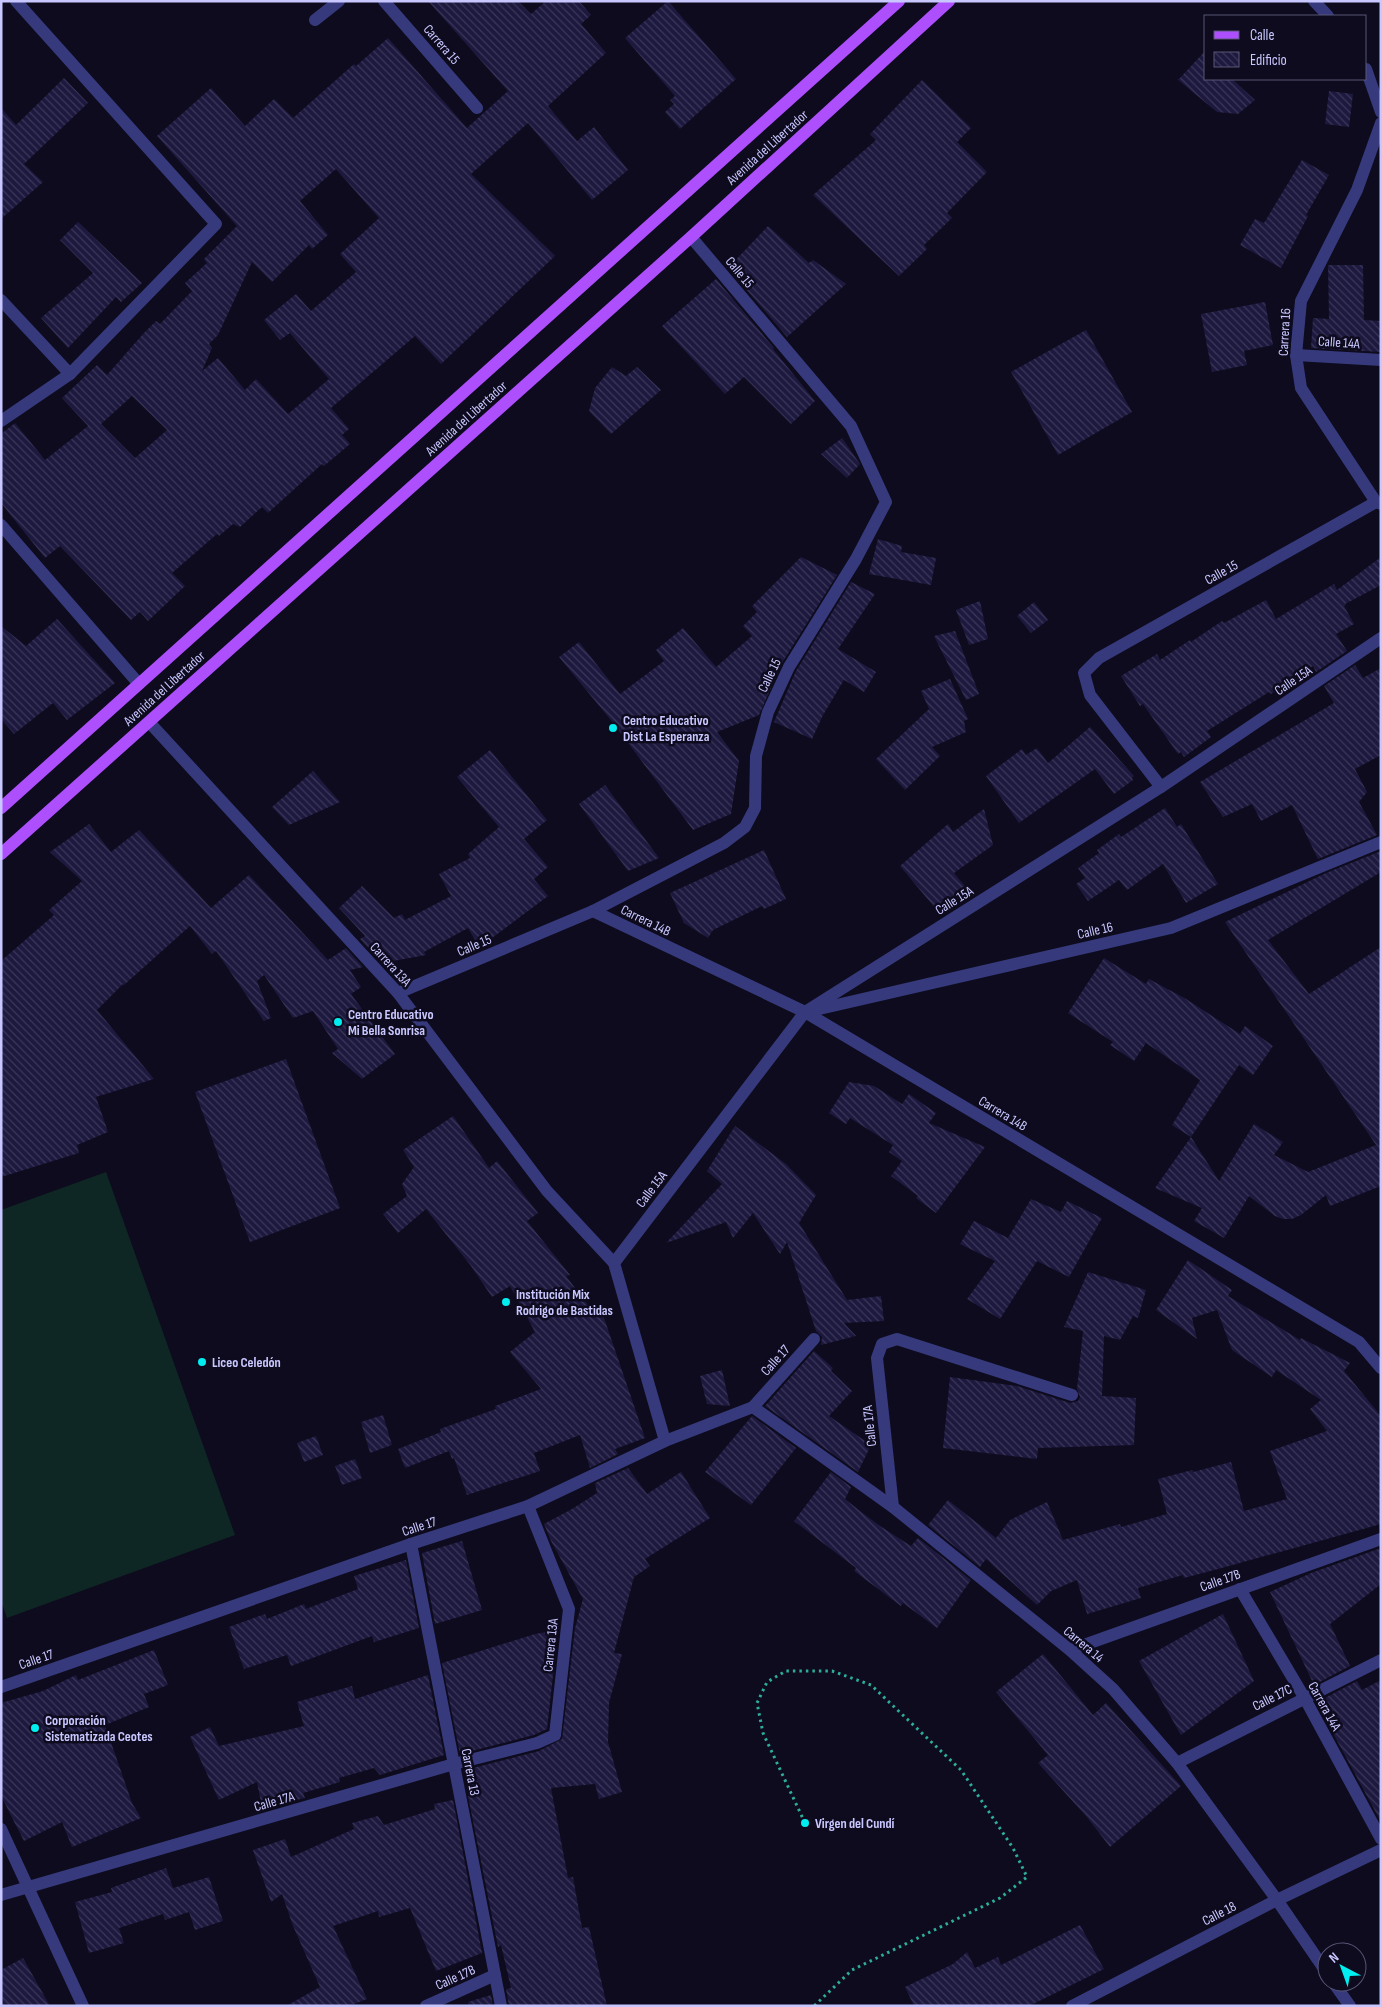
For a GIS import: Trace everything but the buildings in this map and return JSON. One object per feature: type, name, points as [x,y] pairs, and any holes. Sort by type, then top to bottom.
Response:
[{"type":"main road","name":"Avenida del Libertador","points":[[1,808],[899,1]]},
{"type":"main road","name":"Avenida del Libertador","points":[[1,854],[691,237],[949,1]]},
{"type":"street","points":[[1,421],[70,374],[216,224],[16,1]]},
{"type":"street","points":[[315,20],[340,1]]},
{"type":"street","name":"Carrera 15","points":[[384,1],[477,108]]},
{"type":"street","points":[[1314,1],[1327,15]]},
{"type":"street","points":[[1367,72],[1381,112]]},
{"type":"street","name":"Carrera 16","points":[[1378,503],[1301,388],[1296,355],[1301,301],[1356,190],[1381,123]]},
{"type":"street","name":"Calle 15","points":[[398,994],[593,911],[724,843],[745,827],[755,808],[756,756],[768,712],[789,667],[856,559],[886,502],[852,426],[691,237]]},
{"type":"street","points":[[1,300],[70,374]]},
{"type":"street","name":"Calle 14A","points":[[1296,355],[1381,360]]},
{"type":"street","name":"Calle 15","points":[[1161,787],[1090,695],[1084,673],[1099,658],[1378,503]]},
{"type":"street","points":[[1,525],[139,684]]},
{"type":"street","name":"Calle 15A","points":[[614,1263],[805,1012],[1161,787],[1381,638]]},
{"type":"street","name":"Carrera 13A","points":[[149,722],[398,994],[547,1191],[614,1263]]},
{"type":"street","name":"Calle 16","points":[[805,1012],[1171,928],[1381,842]]},
{"type":"street","name":"Carrera 14B","points":[[593,911],[805,1012],[1358,1342],[1381,1368]]},
{"type":"street","points":[[614,1263],[665,1441]]},
{"type":"street","name":"Calle 17","points":[[1,1687],[412,1544],[528,1506],[665,1441],[753,1407],[814,1339]]},
{"type":"street","name":"Calle 17A","points":[[893,1507],[877,1358],[882,1344],[897,1339],[1072,1395]]},
{"type":"street","name":"Carrera 14","points":[[753,1407],[893,1507],[1070,1650],[1113,1689],[1177,1763],[1317,1958]]},
{"type":"street","name":"Carrera 13A","points":[[528,1506],[569,1609],[555,1735]]},
{"type":"street","name":"Calle 17B","points":[[1070,1650],[1381,1539]]},
{"type":"street","name":"Carrera 13","points":[[412,1544],[501,2006]]},
{"type":"street","name":"Carrera 14A","points":[[1240,1589],[1304,1698],[1381,1839]]},
{"type":"street","name":"Calle 17C","points":[[1177,1763],[1381,1660]]},
{"type":"street","name":"Calle 17A","points":[[1,1895],[454,1764],[537,1743],[555,1735]]},
{"type":"street","points":[[1,1829],[83,2006]]},
{"type":"street","name":"Calle 18","points":[[1072,2006],[1277,1900],[1381,1850]]},
{"type":"street","name":"Calle 17B","points":[[426,2006],[495,1976]]},
{"type":"street","points":[[1341,1992],[1350,2006]]},
{"type":"path","points":[[805,1823],[763,1732],[757,1703],[767,1682],[786,1671],[832,1671],[871,1685],[961,1770],[1013,1848],[1027,1877],[1000,1898],[852,1970],[814,2006]]},
{"type":"green space","points":[[106,1172],[235,1535],[7,1618],[1,1601],[1,1210]]},
{"type":"place","name":"Centro Educativo Dist La Esperanza","points":[[613,728]]},
{"type":"place","name":"Centro Educativo Mi Bella Sonrisa","points":[[338,1022]]},
{"type":"place","name":"Institución Mix Rodrigo de Bastidas","points":[[506,1302]]},
{"type":"place","name":"Liceo Celedón","points":[[202,1362]]},
{"type":"place","name":"Corporación Sistematizada Ceotes","points":[[35,1728]]},
{"type":"place","name":"Virgen del Cundí","points":[[805,1823]]}]
